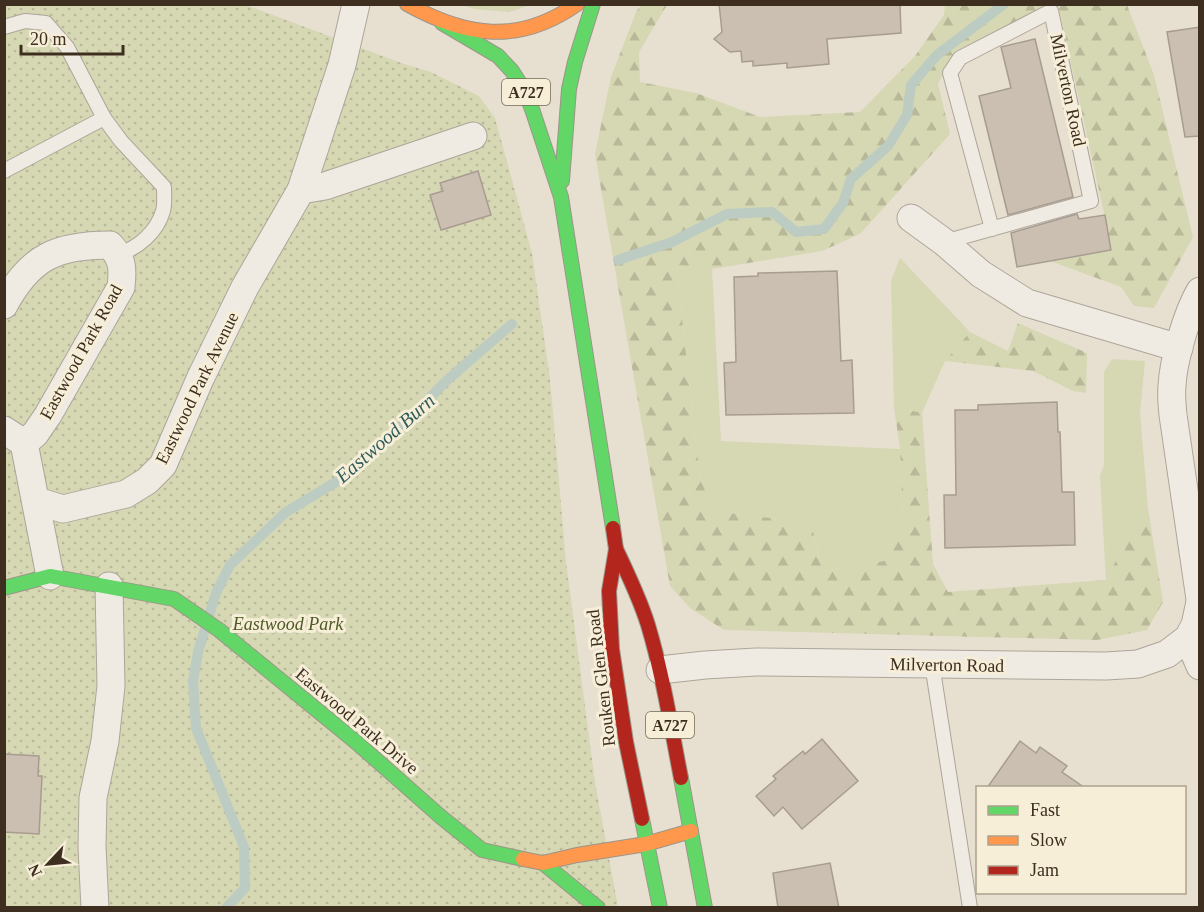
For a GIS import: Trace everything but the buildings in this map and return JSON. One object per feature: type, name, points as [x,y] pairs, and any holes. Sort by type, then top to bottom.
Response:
[{"type":"main road","points":[[407,5],[442,23],[467,30],[509,32],[554,19],[577,4]]},
{"type":"main road","name":"Rouken Glen Road","points":[[561,197],[569,89],[593,4]]},
{"type":"main road","name":"Rouken Glen Road","points":[[442,23],[498,56],[515,76],[526,93],[561,197],[616,549],[648,624],[660,670],[705,908]]},
{"type":"main road","name":"Rouken Glen Road","points":[[616,549],[609,591],[612,649],[626,742],[660,908]]},
{"type":"main road","name":"Eastwood Park Drive","points":[[4,588],[50,576],[174,599],[219,630],[482,849],[543,863],[646,844],[691,831]]},
{"type":"main road","points":[[543,863],[598,908]]},
{"type":"street","name":"Eastwood Park Avenue","points":[[37,501],[63,509],[126,494],[147,481],[163,465],[200,379],[245,287],[301,190],[342,65],[356,4]]},
{"type":"street","points":[[301,190],[325,186],[473,136]]},
{"type":"street","points":[[910,218],[944,242],[981,274],[1027,303],[1179,348]]},
{"type":"street","points":[[4,305],[11,293],[39,260],[83,245],[110,245],[119,254]]},
{"type":"street","name":"Eastwood Park Road","points":[[50,576],[40,531],[37,501],[14,436],[35,434],[48,415],[121,287],[123,264],[119,254]]},
{"type":"street","points":[[1200,291],[1179,348],[1172,385],[1173,415],[1200,601],[1195,625],[1188,638],[1200,666]]},
{"type":"street","points":[[95,908],[92,847],[93,798],[105,741],[111,686],[109,586]]},
{"type":"street","name":"Milverton Road","points":[[660,670],[756,662],[1106,666],[1138,664],[1167,654],[1188,638]]},
{"type":"lane","name":"Milverton Road","points":[[944,242],[992,229],[1092,201],[1051,11],[960,58],[950,73],[992,229]]},
{"type":"lane","points":[[4,27],[25,21],[46,23],[67,47],[104,118],[121,141],[164,187],[164,210],[153,231],[132,250],[119,254]]},
{"type":"lane","points":[[4,171],[104,118]]},
{"type":"lane","points":[[932,664],[970,908]]},
{"type":"green space","name":"Eastwood Park","points":[[5,5],[246,5],[431,72],[479,96],[495,118],[532,253],[550,379],[566,562],[595,782],[618,907],[5,908]]},
{"type":"green space","points":[[460,5],[531,5],[509,12],[475,9]]},
{"type":"green space","points":[[641,5],[667,5],[639,52],[640,82],[696,93],[760,117],[860,112],[915,56],[944,15],[945,5],[1050,5],[955,52],[938,84],[950,134],[860,234],[822,251],[712,269],[676,265],[700,478],[713,511],[811,523],[823,571],[884,561],[903,521],[900,449],[894,407],[922,413],[933,564],[948,592],[1106,580],[1144,506],[1148,508],[1163,602],[1147,630],[1097,640],[724,630],[690,608],[670,586],[595,154],[611,77],[636,12]]},
{"type":"green space","points":[[1058,5],[1127,5],[1154,75],[1193,237],[1154,308],[1134,306],[1121,287],[1050,261],[1112,249]]},
{"type":"green space","points":[[900,258],[970,332],[945,361],[922,413],[894,407],[891,281]]},
{"type":"green space","points":[[676,265],[712,269],[721,441],[900,449],[903,521],[884,561],[823,571],[811,523],[712,511],[700,478]]},
{"type":"green space","points":[[1018,323],[1087,353],[1086,393],[1073,391],[1033,371],[945,361],[970,332],[1008,351]]},
{"type":"green space","points":[[1112,359],[1145,361],[1140,413],[1148,508],[1144,506],[1106,580],[1100,476],[1104,465],[1104,372]]},
{"type":"waterway","name":"Eastwood Burn","points":[[618,260],[672,242],[727,214],[772,212],[796,232],[824,229],[843,203],[851,179],[888,146],[907,115],[911,85],[937,55],[1004,4]]},
{"type":"waterway","name":"Eastwood Burn","points":[[226,908],[245,888],[244,847],[196,728],[193,681],[198,652],[216,593],[230,565],[286,512],[351,473],[397,432],[444,383],[512,324]]},
{"type":"traffic: fast","points":[[562,181],[569,89],[593,4]]},
{"type":"traffic: fast","points":[[442,23],[498,56],[512,71],[526,93],[533,112],[561,197],[613,528]]},
{"type":"traffic: fast","points":[[4,588],[50,576],[174,599],[219,630],[356,742],[482,850],[523,859]]},
{"type":"traffic: fast","points":[[681,778],[705,908]]},
{"type":"traffic: fast","points":[[642,819],[660,908]]},
{"type":"traffic: fast","points":[[543,863],[598,908]]},
{"type":"traffic: slow","points":[[407,4],[450,24],[492,32],[513,31],[534,26],[577,4]]},
{"type":"traffic: slow","points":[[523,859],[543,863],[646,844],[691,831]]},
{"type":"traffic: jam","points":[[613,528],[616,549],[609,591],[612,649],[626,742],[642,819]]},
{"type":"traffic: jam","points":[[616,549],[638,596],[648,625],[681,778]]}]
